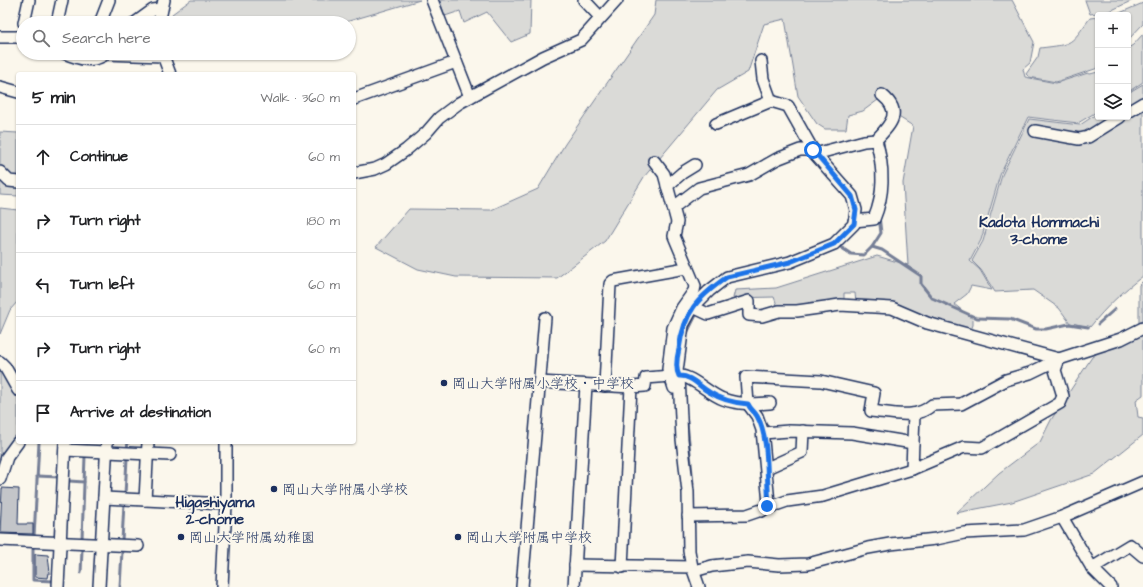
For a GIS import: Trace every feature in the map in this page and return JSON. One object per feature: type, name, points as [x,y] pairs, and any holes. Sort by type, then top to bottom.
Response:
[{"type":"street","points":[[26,16],[30,0]]},
{"type":"street","points":[[58,16],[62,0]]},
{"type":"street","points":[[103,16],[109,0]]},
{"type":"street","points":[[432,0],[470,97]]},
{"type":"street","points":[[584,0],[600,17]]},
{"type":"street","points":[[356,173],[375,169],[386,164],[426,133],[440,118],[470,97],[543,58],[581,40],[600,17],[617,0]]},
{"type":"street","points":[[144,16],[152,10],[163,5]]},
{"type":"street","points":[[161,16],[163,5]]},
{"type":"street","points":[[0,37],[16,35]]},
{"type":"street","points":[[165,60],[169,72]]},
{"type":"street","points":[[761,61],[763,79],[770,101]]},
{"type":"street","points":[[356,98],[456,62]]},
{"type":"street","points":[[0,87],[16,91]]},
{"type":"street","points":[[674,207],[699,188],[749,175],[777,159],[800,150],[814,152],[864,141],[876,140],[890,124],[893,118],[894,109],[891,102],[882,95]]},
{"type":"street","points":[[699,587],[689,551],[686,464],[679,397],[676,392],[680,338],[683,325],[697,309],[709,291],[727,277],[790,262],[834,244],[857,220],[852,196],[814,152],[788,106],[770,101],[716,124]]},
{"type":"street","points":[[1131,110],[1143,103]]},
{"type":"street","points":[[1035,131],[1079,139],[1088,137],[1115,120]]},
{"type":"street","points":[[857,220],[874,219],[880,206],[883,181],[882,161],[876,140]]},
{"type":"street","points":[[654,161],[664,174],[677,222],[674,236],[686,268],[695,286],[694,291],[679,313],[673,328],[668,369],[678,376],[722,398],[740,404],[770,402]]},
{"type":"street","points":[[667,186],[682,173],[695,165]]},
{"type":"street","points":[[0,172],[9,181],[16,182]]},
{"type":"street","points":[[605,386],[610,284],[613,281],[686,268]]},
{"type":"street","points":[[697,309],[708,314],[748,301],[749,315],[762,316],[779,311],[796,311],[840,305],[892,308],[927,323],[1059,359]]},
{"type":"street","points":[[522,587],[544,318]]},
{"type":"street","points":[[762,511],[769,503],[763,433],[757,416],[748,404],[746,377],[821,381],[874,392],[871,411],[914,414],[928,409],[932,405],[961,404],[1006,380],[1030,373],[1059,359],[1120,339],[1143,328]]},
{"type":"street","points":[[688,516],[747,515],[787,501],[823,496],[912,469],[964,447],[982,448],[1060,403],[1063,396],[1055,370],[1059,359]]},
{"type":"street","points":[[0,362],[5,367],[16,386]]},
{"type":"street","points":[[539,382],[631,387],[645,386],[646,378],[678,376]]},
{"type":"street","points":[[574,587],[586,385]]},
{"type":"street","points":[[622,567],[631,387]]},
{"type":"street","points":[[912,469],[914,414]]},
{"type":"street","points":[[763,433],[803,431],[852,433],[913,443]]},
{"type":"street","points":[[767,468],[802,452],[803,431]]},
{"type":"street","points":[[0,479],[7,457],[17,444]]},
{"type":"street","points":[[145,500],[148,444]]},
{"type":"street","points":[[222,587],[226,504],[226,444]]},
{"type":"street","points":[[58,587],[65,446],[107,447],[148,454],[170,455]]},
{"type":"street","points":[[99,587],[107,447]]},
{"type":"street","points":[[575,565],[693,569],[748,562],[779,565],[808,564],[868,548],[890,544],[936,540],[964,533],[1024,530],[1062,517],[1143,482]]},
{"type":"street","points":[[104,498],[226,504]]},
{"type":"street","points":[[1062,517],[1092,568],[1111,587]]},
{"type":"street","points":[[0,540],[138,546]]},
{"type":"street","points":[[1092,568],[1130,545],[1143,555]]},
{"type":"shaded area","points":[[191,0],[420,0],[356,19],[356,16],[172,16],[172,14]]},
{"type":"shaded area","points":[[531,0],[530,34],[511,42],[487,12],[464,23],[460,11],[445,16],[440,1]]},
{"type":"shaded area","points":[[656,0],[1012,0],[1034,42],[1030,63],[1023,69],[1025,77],[1056,83],[1088,73],[1095,73],[1095,113],[1078,123],[1028,117],[1000,175],[981,240],[970,261],[980,270],[992,290],[971,286],[967,294],[954,304],[973,319],[971,330],[856,303],[855,293],[844,293],[844,302],[778,308],[774,297],[733,298],[735,290],[776,288],[877,256],[908,265],[903,183],[913,126],[897,116],[878,100],[863,111],[848,115],[846,129],[825,129],[817,124],[798,96],[785,19],[764,24],[748,72],[717,90],[644,177],[605,241],[557,278],[456,277],[418,269],[376,247],[409,209],[491,210],[538,189],[565,144],[654,15]]},
{"type":"shaded area","points":[[1085,0],[1133,0],[1110,11],[1095,12],[1090,14]]},
{"type":"shaded area","points":[[1143,3],[1143,24],[1131,37],[1131,12],[1122,12]]},
{"type":"shaded area","points":[[1095,17],[1095,69],[1056,82],[1029,77],[1026,74],[1038,57],[1040,48],[1070,42],[1079,34],[1090,18]]},
{"type":"shaded area","points":[[1143,34],[1143,82],[1131,90],[1131,46]]},
{"type":"shaded area","points":[[1143,84],[1143,276],[1115,300],[1090,327],[1070,323],[1059,308],[1033,290],[995,292],[981,270],[972,261],[983,241],[1002,175],[1029,119],[1080,125],[1095,115],[1095,120],[1131,120],[1131,91]]},
{"type":"shaded area","points":[[0,132],[16,133],[16,196],[0,195]]},
{"type":"shaded area","points":[[0,208],[16,210],[16,303],[10,310],[0,334]]},
{"type":"shaded area","points":[[1143,281],[1143,395],[1136,400],[1138,417],[1143,418],[1143,435],[1094,474],[1012,502],[956,513],[999,473],[1040,442],[1051,420],[1092,357],[1139,323],[1139,285]]},
{"type":"shaded area","points":[[0,367],[16,392],[16,443],[0,472]]},
{"type":"building","points":[[2,488],[19,489],[18,524],[33,524],[33,534],[0,533]]},
{"type":"building","points":[[35,554],[48,555],[50,573],[48,573],[47,578],[35,577]]},
{"type":"waterway","points":[[883,142],[884,150]]},
{"type":"waterway","points":[[872,247],[881,233],[879,216]]},
{"type":"waterway","points":[[836,247],[839,246],[851,254],[864,255],[872,247],[882,250],[921,276],[921,284],[932,298],[977,318],[1010,319],[1036,329],[1046,329],[1069,324],[1088,327]]},
{"type":"waterway","points":[[1098,324],[1115,309]]},
{"type":"waterway","points":[[687,333],[698,311]]},
{"type":"waterway","points":[[687,422],[693,484]]},
{"type":"waterway","points":[[34,537],[39,444]]},
{"type":"waterway","points":[[127,449],[128,444]]},
{"type":"waterway","points":[[82,539],[85,456]]},
{"type":"waterway","points":[[125,495],[127,458]]},
{"type":"waterway","points":[[37,476],[59,477]]},
{"type":"waterway","points":[[69,481],[84,482]]},
{"type":"waterway","points":[[122,541],[124,503]]},
{"type":"waterway","points":[[33,546],[33,580],[53,581]]},
{"type":"waterway","points":[[81,573],[82,549]]},
{"type":"waterway","points":[[120,587],[122,551]]},
{"type":"place","name":"岡山大学附属小学校・中学校","points":[[444,383]]},
{"type":"place","name":"岡山大学附属小学校","points":[[274,489]]},
{"type":"place","name":"岡山大学附属幼稚園","points":[[181,537]]},
{"type":"place","name":"岡山大学附属中学校","points":[[458,537]]},
{"type":"district","name":"Kadota Hommachi 3-chome","points":[[1039,230]]},
{"type":"district","name":"Higashiyama 2-chome","points":[[215,510]]},
{"type":"route","points":[[767,506],[769,503],[764,446],[762,430],[757,416],[750,409],[748,404],[740,404],[722,398],[708,392],[686,376],[679,376],[677,371],[680,338],[683,325],[693,307],[709,291],[727,277],[790,262],[834,244],[854,224],[856,210],[852,196],[813,150]]}]
